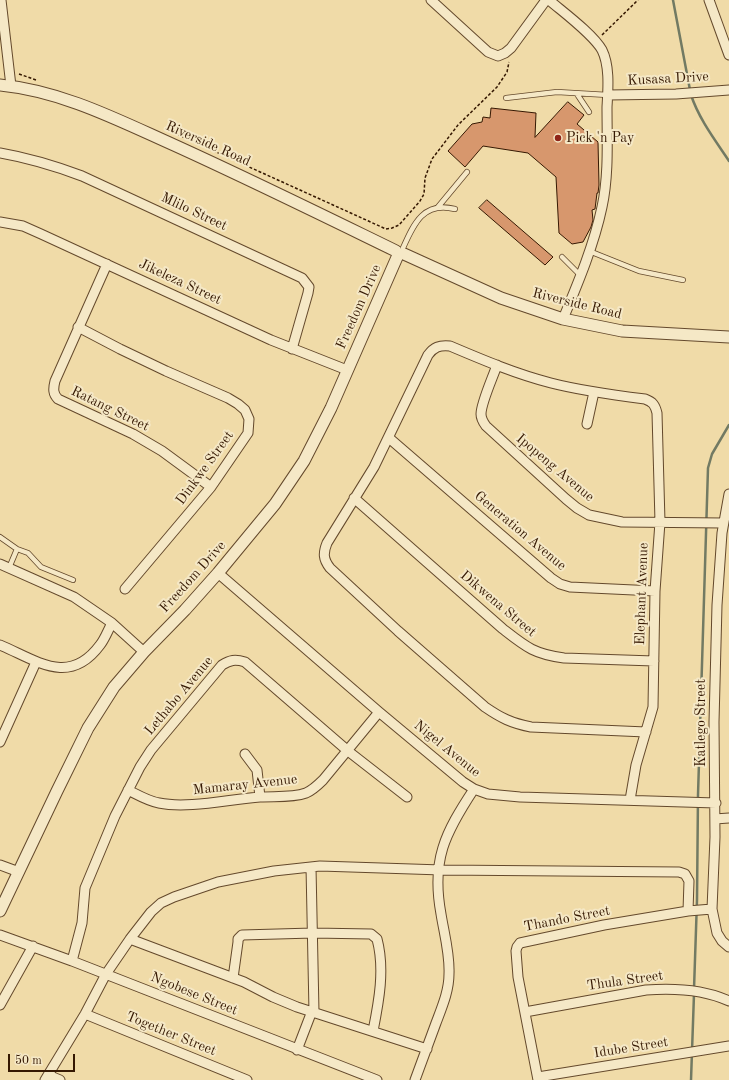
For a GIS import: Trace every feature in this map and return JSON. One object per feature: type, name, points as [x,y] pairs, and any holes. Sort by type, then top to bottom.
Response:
[{"type":"street","points":[[1,0],[9,71],[5,86]]},
{"type":"street","points":[[431,0],[493,54],[502,56],[511,48],[547,0],[595,42],[605,57],[608,95],[606,166],[603,199],[598,224],[589,252],[563,319]]},
{"type":"street","points":[[709,0],[726,39],[729,55]]},
{"type":"street","name":"Riverside Road","points":[[5,86],[54,95],[112,117],[253,181],[400,252],[501,298],[563,319],[622,331],[724,337]]},
{"type":"street","name":"Kusasa Drive","points":[[608,95],[676,94],[729,90]]},
{"type":"street","name":"Mlilo Street","points":[[0,153],[26,157],[82,176],[302,278],[309,287],[292,349]]},
{"type":"street","name":"Jikeleza Street","points":[[0,222],[23,226],[35,231],[292,349],[347,370]]},
{"type":"street","name":"Freedom Drive","points":[[0,911],[88,728],[114,687],[144,652],[186,610],[218,573],[275,504],[304,462],[400,252]]},
{"type":"street","name":"Ratang Street","points":[[108,264],[78,327],[55,381],[53,391],[55,396],[58,399],[133,434],[162,451],[211,487]]},
{"type":"street","name":"Dinkwe Street","points":[[78,327],[120,350],[228,398],[245,410],[250,419],[248,432],[211,487],[126,589]]},
{"type":"street","name":"Elephant Avenue","points":[[437,346],[450,346],[497,365],[550,383],[594,392],[650,401],[656,407],[657,413],[660,522],[655,591],[653,707],[646,732],[531,727],[515,724],[500,718],[485,707],[398,631],[330,568],[325,562],[324,557],[324,550],[327,543],[374,467],[428,355],[437,346]]},
{"type":"street","name":"Ipopeng Avenue","points":[[497,365],[481,411],[482,421],[566,500],[577,508],[590,515],[622,522],[724,523]]},
{"type":"street","points":[[587,424],[594,392]]},
{"type":"street","name":"Generation Avenue","points":[[389,438],[551,578],[560,584],[582,588],[655,591]]},
{"type":"street","name":"Katlego Street","points":[[729,494],[724,523],[725,552],[717,605],[714,722],[716,803],[715,868],[712,909],[717,933],[722,941],[729,947]]},
{"type":"street","name":"Dikwena Street","points":[[354,498],[503,629],[533,651],[564,658],[654,661]]},
{"type":"street","points":[[0,564],[74,597],[112,623],[144,652]]},
{"type":"street","name":"Nigel Avenue","points":[[218,573],[379,712],[474,789],[501,796],[716,803]]},
{"type":"street","points":[[0,645],[36,662],[56,668],[72,666],[83,661],[100,645],[112,623]]},
{"type":"street","name":"Lethabo Avenue","points":[[72,961],[82,923],[85,888],[115,816],[128,790],[151,750],[222,665],[231,660],[245,662],[348,751],[407,797]]},
{"type":"street","points":[[0,742],[36,662]]},
{"type":"street","name":"Mamaray Avenue","points":[[128,790],[145,799],[170,805],[185,805],[306,793],[315,788],[348,751],[379,712]]},
{"type":"street","points":[[630,800],[636,765],[646,732]]},
{"type":"street","points":[[245,754],[257,770],[260,797]]},
{"type":"street","points":[[415,1080],[448,987],[449,959],[437,894],[438,869],[444,842],[450,827],[474,789]]},
{"type":"street","points":[[715,819],[729,818]]},
{"type":"street","points":[[0,865],[19,872]]},
{"type":"street","points":[[297,1050],[313,1011],[311,867]]},
{"type":"street","points":[[60,1080],[46,1077],[85,1014],[106,974],[151,912],[161,903],[174,897],[218,882],[274,871],[311,867],[679,872],[685,874],[689,881],[688,911]]},
{"type":"street","name":"Thando Street","points":[[538,1079],[518,977],[516,951],[517,946],[520,943],[604,925],[688,911],[712,909]]},
{"type":"street","points":[[233,978],[240,936],[313,933],[371,934],[377,939],[380,962],[379,1000],[373,1031]]},
{"type":"street","name":"Ngobese Street","points":[[0,935],[106,974],[297,1050],[377,1080]]},
{"type":"street","points":[[130,939],[253,986],[285,1002],[427,1049]]},
{"type":"street","points":[[0,1005],[33,946]]},
{"type":"street","name":"Thula Street","points":[[525,1012],[638,991],[659,989],[692,991],[712,995],[729,1001]]},
{"type":"street","name":"Together Street","points":[[85,1014],[247,1080]]},
{"type":"street","name":"Idube Street","points":[[538,1079],[729,1046]]},
{"type":"lane","points":[[506,98],[557,92],[608,95]]},
{"type":"lane","points":[[577,94],[589,112]]},
{"type":"lane","points":[[438,207],[467,172]]},
{"type":"lane","points":[[400,252],[418,219],[424,213],[438,207],[446,207],[455,210]]},
{"type":"lane","points":[[589,252],[639,271],[683,280]]},
{"type":"lane","points":[[562,257],[580,275]]},
{"type":"lane","points":[[0,537],[17,549],[28,553],[41,566],[73,580]]},
{"type":"lane","points":[[9,568],[17,549]]},
{"type":"path","points":[[595,42],[638,0]]},
{"type":"path","points":[[168,131],[205,146],[386,229],[392,228],[399,225],[424,194],[425,178],[432,159],[458,125],[497,87],[507,72],[511,48]]},
{"type":"path","points":[[9,71],[38,81]]},
{"type":"building","points":[[568,102],[584,115],[577,124],[598,142],[599,185],[595,209],[592,210],[593,220],[583,242],[572,244],[559,233],[556,177],[528,153],[483,146],[465,167],[448,151],[472,124],[482,122],[483,117],[490,118],[491,108],[536,113],[535,137]]},
{"type":"building","points":[[487,200],[553,257],[545,265],[479,208]]},
{"type":"waterway","points":[[673,0],[690,90]]},
{"type":"waterway","points":[[691,95],[703,121],[729,161]]},
{"type":"waterway","points":[[694,989],[698,795],[708,468],[712,454],[729,425]]},
{"type":"waterway","points":[[691,1080],[694,994]]},
{"type":"place","name":"Pick 'n Pay","points":[[558,138]]}]
